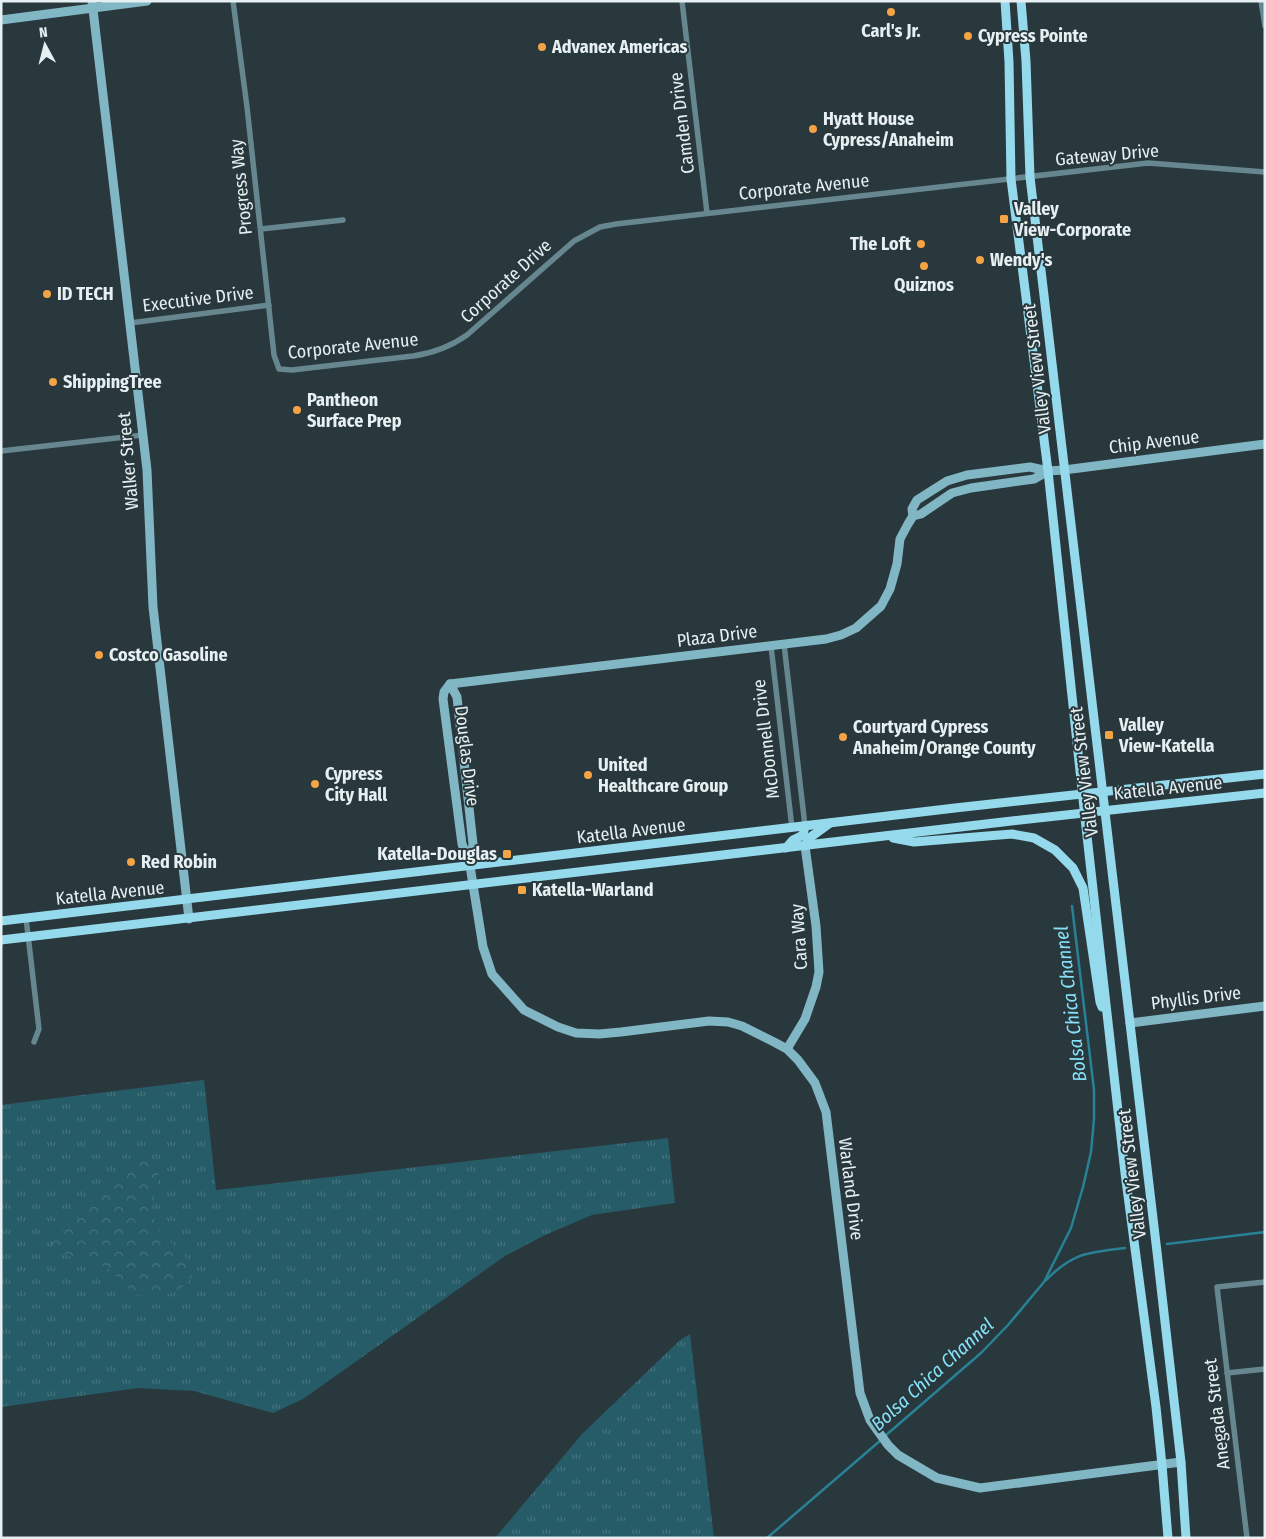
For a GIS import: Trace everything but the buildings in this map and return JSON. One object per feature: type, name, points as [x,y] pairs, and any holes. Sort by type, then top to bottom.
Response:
[{"type":"main road","name":"Valley View Street","points":[[1005,1],[1009,62],[1011,179],[1048,471],[1084,813],[1124,1164],[1162,1465],[1168,1538]]},
{"type":"main road","name":"Valley View Street","points":[[1021,1],[1026,61],[1030,177],[1181,1462],[1186,1538]]},
{"type":"main road","name":"Katella Avenue","points":[[1,922],[830,823],[1265,774]]},
{"type":"main road","name":"Katella Avenue","points":[[1,940],[1265,793]]},
{"type":"main road","points":[[805,846],[808,839],[830,823]]},
{"type":"main road","points":[[786,848],[793,840],[803,835],[805,826]]},
{"type":"main road","points":[[883,837],[914,842],[1012,834],[1034,838],[1055,850],[1073,868],[1082,888],[1100,1002],[1108,1016]]},
{"type":"street","points":[[1,20],[92,5],[147,1]]},
{"type":"street","name":"Progress Way","points":[[233,1],[261,229],[274,355],[279,369]]},
{"type":"street","name":"Camden Drive","points":[[682,1],[707,212]]},
{"type":"street","points":[[1261,1],[1265,26]]},
{"type":"street","name":"Walker Street","points":[[92,5],[147,470],[152,607],[189,919]]},
{"type":"street","name":"Gateway Drive","points":[[1011,179],[1148,163],[1265,172]]},
{"type":"street","name":"Corporate Avenue","points":[[600,227],[707,212],[1011,179]]},
{"type":"street","points":[[261,229],[343,220]]},
{"type":"street","name":"Corporate Drive","points":[[430,353],[451,346],[468,335],[574,241],[600,227]]},
{"type":"street","name":"Executive Drive","points":[[130,323],[269,305]]},
{"type":"street","name":"Corporate Avenue","points":[[279,369],[301,369],[430,353]]},
{"type":"street","points":[[1,451],[143,435]]},
{"type":"street","name":"Chip Avenue","points":[[1048,471],[1265,444]]},
{"type":"street","name":"Plaza Drive","points":[[450,684],[771,646],[826,639],[841,635],[856,628],[881,606],[890,589],[897,564],[900,539],[914,516],[912,509],[917,500],[948,481],[967,476],[1030,467],[1048,471]]},
{"type":"street","points":[[914,516],[922,514],[952,493],[971,488],[1034,479],[1048,471]]},
{"type":"street","name":"McDonnell Drive","points":[[784,644],[805,826]]},
{"type":"street","name":"McDonnell Drive","points":[[771,646],[792,828]]},
{"type":"street","name":"Douglas Drive","points":[[470,866],[462,844],[443,700],[444,692],[450,684],[457,697],[473,844],[470,866],[472,885]]},
{"type":"street","name":"Cara Way","points":[[787,1049],[805,1019],[819,972],[817,936],[805,846]]},
{"type":"street","name":"Warland Drive","points":[[472,885],[483,947],[492,974],[524,1010],[558,1027],[576,1033],[599,1034],[709,1021],[728,1022],[742,1026],[787,1049],[798,1060],[815,1083],[826,1112],[860,1393],[865,1412],[879,1434],[898,1455],[937,1478],[980,1488],[1181,1462]]},
{"type":"street","points":[[26,918],[39,1029],[34,1042]]},
{"type":"street","name":"Phyllis Drive","points":[[1130,1023],[1265,1006]]},
{"type":"street","name":"Anegada Street","points":[[1247,1538],[1217,1287],[1265,1282]]},
{"type":"street","points":[[1227,1373],[1265,1369]]},
{"type":"green space","points":[[204,1080],[216,1190],[668,1138],[675,1203],[592,1215],[543,1236],[505,1256],[303,1399],[273,1413],[194,1391],[138,1388],[1,1407],[1,1105]]},
{"type":"green space","points":[[141,1158],[152,1159],[159,1174],[152,1208],[157,1229],[192,1263],[192,1274],[183,1287],[167,1294],[149,1297],[134,1293],[103,1266],[62,1254],[52,1248],[52,1240],[94,1204],[131,1162]]},
{"type":"green space","points":[[690,1334],[714,1538],[495,1538],[582,1434],[680,1340]]},
{"type":"waterway","name":"Bolsa Chica Channel","points":[[885,1436],[981,1353],[1008,1325],[1044,1282],[1071,1228],[1091,1152],[1094,1119],[1094,1090],[1072,906]]},
{"type":"waterway","points":[[1167,1244],[1265,1232]]},
{"type":"waterway","points":[[1046,1280],[1065,1264],[1082,1255],[1125,1248]]},
{"type":"waterway","name":"Bolsa Chica Channel","points":[[767,1538],[881,1440]]},
{"type":"place","name":"Carl's Jr.","points":[[891,12]]},
{"type":"place","name":"Cypress Pointe","points":[[968,36]]},
{"type":"place","name":"Advanex Americas","points":[[542,47]]},
{"type":"place","name":"Hyatt House Cypress/Anaheim","points":[[813,129]]},
{"type":"place","name":"Valley View-Corporate","points":[[1004,219]]},
{"type":"place","name":"The Loft","points":[[921,244]]},
{"type":"place","name":"Wendy's","points":[[980,260]]},
{"type":"place","name":"Quiznos","points":[[924,266]]},
{"type":"place","name":"ID TECH","points":[[47,294]]},
{"type":"place","name":"ShippingTree","points":[[53,382]]},
{"type":"place","name":"Pantheon Surface Prep","points":[[297,410]]},
{"type":"place","name":"Costco Gasoline","points":[[99,655]]},
{"type":"place","name":"Valley View-Katella","points":[[1109,735]]},
{"type":"place","name":"Courtyard Cypress Anaheim/Orange County","points":[[843,737]]},
{"type":"place","name":"United Healthcare Group","points":[[588,775]]},
{"type":"place","name":"Cypress City Hall","points":[[315,784]]},
{"type":"place","name":"Katella-Douglas","points":[[507,854]]},
{"type":"place","name":"Red Robin","points":[[131,862]]},
{"type":"place","name":"Katella-Warland","points":[[522,890]]}]
